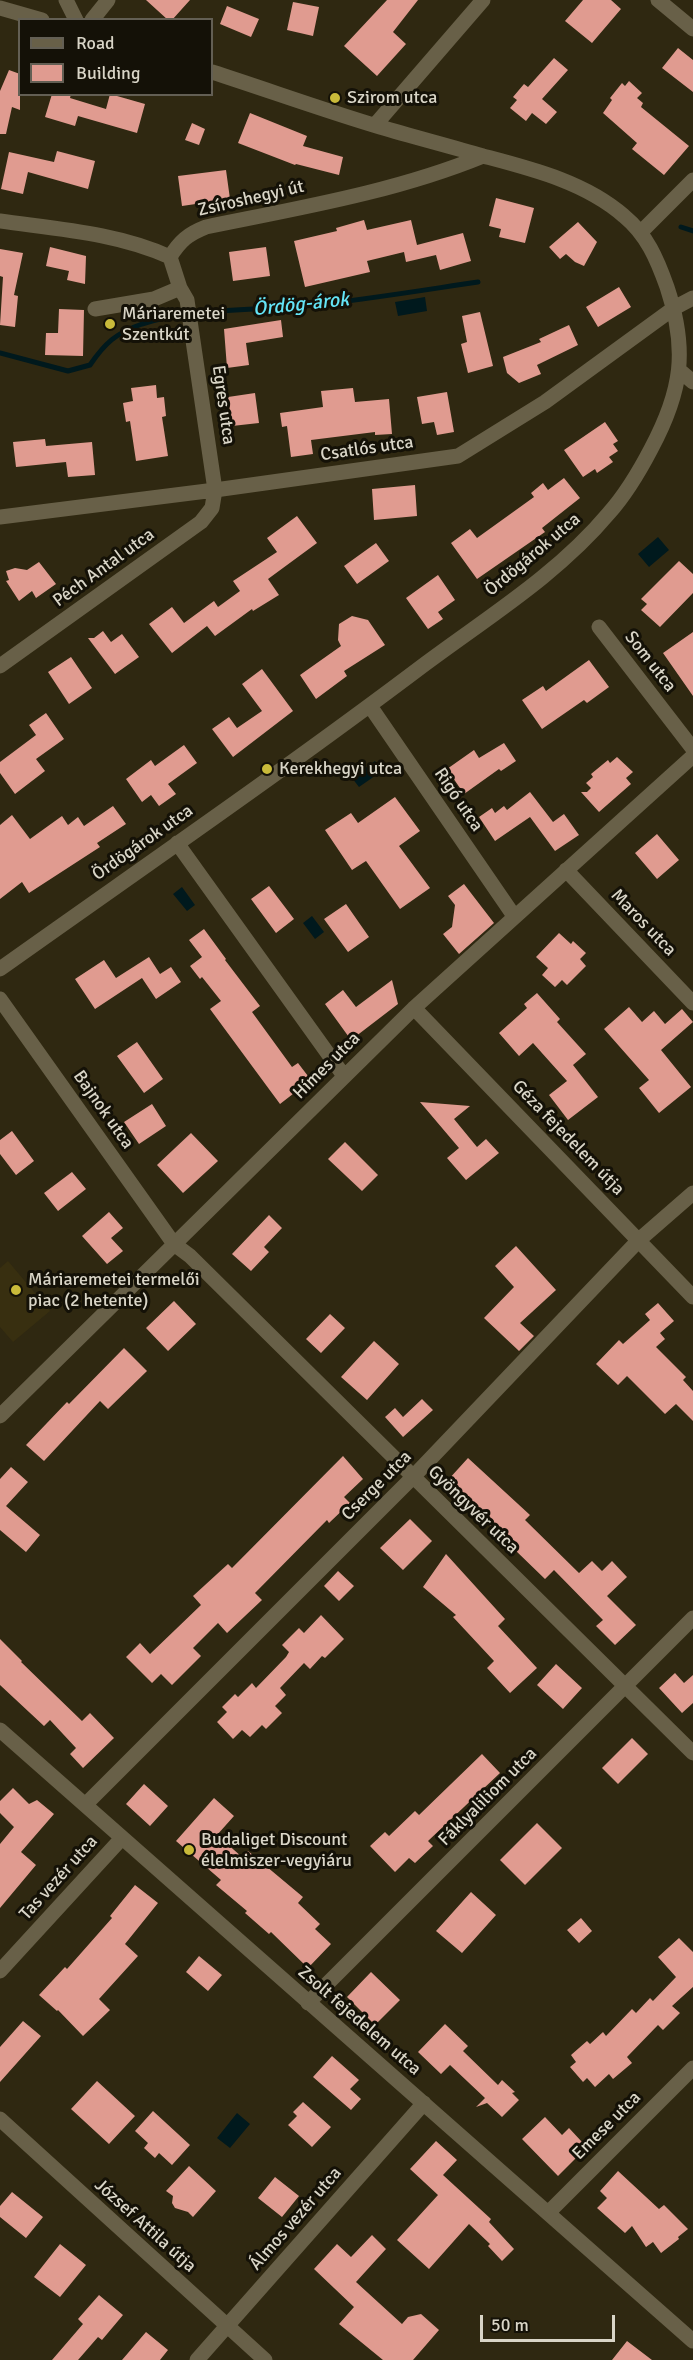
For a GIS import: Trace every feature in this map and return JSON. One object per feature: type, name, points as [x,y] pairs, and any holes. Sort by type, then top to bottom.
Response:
[{"type":"street","points":[[66,0],[75,18]]},
{"type":"street","points":[[94,18],[108,0]]},
{"type":"street","points":[[375,125],[483,0]]},
{"type":"street","points":[[658,0],[693,29]]},
{"type":"street","points":[[0,8],[35,18]]},
{"type":"street","name":"Ördögárok utca","points":[[0,969],[370,706],[554,568],[598,526],[633,482],[662,429],[675,394],[679,370],[679,339],[674,308],[651,246],[641,232],[610,205],[575,186],[535,170],[375,125],[213,72]]},
{"type":"street","name":"Zsíroshegyi út","points":[[170,257],[179,242],[190,233],[206,227],[418,180],[483,156]]},
{"type":"street","points":[[641,232],[693,180]]},
{"type":"street","points":[[0,221],[125,241],[170,257]]},
{"type":"street","name":"Egres utca","points":[[170,257],[183,294],[192,334],[215,490]]},
{"type":"street","points":[[95,309],[183,294]]},
{"type":"street","name":"Csatlós utca","points":[[0,517],[459,456],[545,402],[674,308],[693,298]]},
{"type":"street","points":[[679,370],[693,382]]},
{"type":"street","name":"Péch Antal utca","points":[[0,666],[201,522],[212,508],[215,490]]},
{"type":"street","name":"Som utca","points":[[599,627],[693,749]]},
{"type":"street","name":"Rigó utca","points":[[370,706],[514,916]]},
{"type":"street","name":"Hímes utca","points":[[0,1416],[414,1008],[693,756]]},
{"type":"street","points":[[177,843],[345,1076]]},
{"type":"street","name":"Maros utca","points":[[566,870],[693,1003]]},
{"type":"street","name":"Bajnok utca","points":[[0,999],[174,1244]]},
{"type":"street","name":"Géza fejedelem útja","points":[[414,1008],[693,1297]]},
{"type":"street","name":"Cserge utca","points":[[86,1804],[412,1478],[639,1240],[693,1192]]},
{"type":"street","name":"Gyöngyvér utca","points":[[174,1244],[190,1256],[412,1478],[693,1753]]},
{"type":"street","name":"Fáklyaliliom utca","points":[[308,2003],[693,1618]]},
{"type":"street","name":"Zsolt fejedelem utca","points":[[0,1730],[693,2342]]},
{"type":"street","name":"Tas vezér utca","points":[[0,1971],[122,1838]]},
{"type":"street","name":"Emese utca","points":[[548,2212],[693,2068]]},
{"type":"street","name":"Álmos vezér utca","points":[[197,2360],[424,2103]]},
{"type":"street","name":"József Attila útja","points":[[0,2119],[265,2360]]},
{"type":"shaded area","name":"Máriaremetei termelői piac (2 hetente)","points":[[8,1261],[50,1311],[13,1342],[0,1327],[0,1268]]},
{"type":"water","points":[[425,297],[427,311],[398,316],[395,302]]},
{"type":"water","points":[[658,537],[669,550],[649,567],[638,554]]},
{"type":"water","points":[[375,761],[382,771],[359,787],[352,778]]},
{"type":"water","points":[[182,887],[195,905],[187,911],[173,894]]},
{"type":"water","points":[[312,916],[324,932],[315,939],[303,923]]},
{"type":"water","points":[[237,2113],[250,2124],[230,2148],[217,2138]]},
{"type":"building","points":[[146,0],[190,0],[174,18],[166,18]]},
{"type":"building","points":[[387,0],[418,0],[393,32],[406,44],[377,76],[344,46]]},
{"type":"building","points":[[583,0],[611,0],[621,9],[592,43],[565,21]]},
{"type":"building","points":[[293,2],[319,7],[313,36],[287,30]]},
{"type":"building","points":[[227,6],[259,19],[251,37],[220,24]]},
{"type":"building","points":[[678,48],[693,60],[693,92],[662,68]]},
{"type":"building","points":[[554,58],[568,70],[542,99],[557,112],[546,124],[532,113],[526,121],[510,108],[517,100],[513,97],[524,84],[528,87]]},
{"type":"building","points":[[9,70],[18,73],[20,110],[12,107],[6,134],[0,134],[0,91]]},
{"type":"building","points":[[629,81],[642,93],[637,98],[643,103],[641,107],[689,146],[664,175],[632,149],[637,143],[603,113],[612,100],[610,98],[622,83],[625,86]]},
{"type":"building","points":[[51,96],[70,96],[70,98],[106,109],[109,96],[145,104],[137,133],[78,116],[75,126],[45,117]]},
{"type":"building","points":[[250,113],[307,136],[303,146],[343,157],[339,175],[295,165],[238,143]]},
{"type":"building","points":[[192,123],[205,129],[199,145],[185,140]]},
{"type":"building","points":[[57,151],[95,161],[88,189],[28,172],[23,194],[1,189],[9,152],[54,162]]},
{"type":"building","points":[[226,170],[230,199],[182,206],[178,176]]},
{"type":"building","points":[[496,198],[534,208],[525,243],[499,237],[501,229],[489,226]]},
{"type":"building","points":[[364,220],[367,230],[411,220],[417,245],[463,233],[471,261],[440,270],[436,255],[406,262],[404,252],[367,261],[370,272],[305,287],[294,241],[337,231],[336,228]]},
{"type":"building","points":[[578,222],[597,242],[584,266],[566,254],[560,259],[549,247]]},
{"type":"building","points":[[50,247],[86,256],[85,284],[67,280],[69,271],[46,266]]},
{"type":"building","points":[[266,247],[270,276],[233,281],[229,252]]},
{"type":"building","points":[[0,249],[23,253],[14,295],[18,296],[15,327],[0,325],[3,277],[0,276]]},
{"type":"building","points":[[619,287],[631,307],[598,327],[586,307]]},
{"type":"building","points":[[59,309],[84,310],[83,356],[45,355],[46,333],[58,333]]},
{"type":"building","points":[[480,312],[493,366],[468,373],[461,344],[467,342],[462,316]]},
{"type":"building","points":[[281,320],[283,337],[246,343],[249,365],[227,368],[224,329]]},
{"type":"building","points":[[569,325],[578,345],[537,365],[541,374],[519,383],[507,373],[503,357],[541,342],[539,339]]},
{"type":"building","points":[[156,385],[157,398],[164,397],[166,416],[162,417],[168,456],[136,461],[130,421],[126,422],[123,403],[133,401],[131,388]]},
{"type":"building","points":[[353,388],[355,402],[389,399],[392,434],[375,435],[375,432],[311,440],[313,454],[291,457],[287,426],[282,427],[280,413],[323,407],[321,391]]},
{"type":"building","points":[[447,392],[454,432],[437,435],[434,422],[422,424],[417,397]]},
{"type":"building","points":[[255,393],[259,423],[232,426],[228,397]]},
{"type":"building","points":[[605,422],[618,441],[613,444],[618,451],[609,457],[613,462],[597,473],[595,469],[583,477],[564,450]]},
{"type":"building","points":[[45,439],[46,446],[92,442],[95,475],[68,477],[66,462],[16,467],[13,442]]},
{"type":"building","points":[[564,478],[580,498],[542,528],[545,532],[477,579],[451,543],[470,529],[477,538],[534,497],[531,493],[543,483],[548,490]]},
{"type":"building","points":[[415,485],[417,516],[374,520],[372,489]]},
{"type":"building","points":[[297,516],[317,543],[268,579],[279,595],[253,611],[252,609],[215,636],[207,626],[172,653],[149,624],[172,607],[184,623],[214,601],[218,607],[240,591],[233,581],[277,552],[267,538]]},
{"type":"building","points":[[376,543],[389,561],[357,584],[344,566]]},
{"type":"building","points":[[679,561],[693,574],[693,593],[660,627],[641,610],[647,604],[641,599]]},
{"type":"building","points":[[39,562],[56,584],[36,598],[32,591],[19,601],[6,581],[9,580],[6,571],[15,568],[27,570]]},
{"type":"building","points":[[438,575],[455,600],[438,612],[443,619],[428,629],[406,598]]},
{"type":"building","points":[[352,616],[368,620],[385,645],[344,671],[347,676],[316,699],[300,675],[341,646],[338,640],[339,624]]},
{"type":"building","points":[[103,631],[111,642],[122,634],[139,657],[115,674],[88,638],[94,638]]},
{"type":"building","points":[[693,632],[693,696],[663,653]]},
{"type":"building","points":[[71,657],[92,688],[69,704],[48,672]]},
{"type":"building","points":[[589,660],[609,687],[587,703],[584,700],[542,729],[522,700],[543,686],[546,691]]},
{"type":"building","points":[[262,669],[293,711],[233,757],[212,729],[229,717],[237,728],[262,711],[242,684]]},
{"type":"building","points":[[46,713],[64,739],[36,759],[45,771],[15,794],[0,773],[0,762],[36,735],[29,725]]},
{"type":"building","points":[[504,743],[516,761],[501,771],[499,769],[464,794],[447,769],[474,750],[479,758]]},
{"type":"building","points":[[184,745],[197,763],[168,784],[176,794],[159,806],[151,795],[142,802],[126,779],[151,760],[155,766]]},
{"type":"building","points":[[617,757],[633,772],[626,778],[631,784],[599,812],[581,792],[587,792],[591,788],[586,783],[593,777],[591,774],[608,760],[610,763]]},
{"type":"building","points":[[530,792],[553,822],[564,814],[579,835],[555,851],[530,817],[495,841],[479,817],[492,808],[495,813],[504,806],[507,810]]},
{"type":"building","points":[[395,797],[420,831],[399,846],[430,888],[400,909],[366,861],[352,870],[325,830],[351,813],[358,823]]},
{"type":"building","points":[[113,806],[126,824],[97,843],[100,847],[29,893],[22,882],[0,899],[0,825],[12,815],[30,839],[62,816],[68,825],[78,817],[84,826]]},
{"type":"building","points":[[657,834],[679,860],[657,879],[635,853]]},
{"type":"building","points":[[464,884],[494,923],[459,954],[443,934],[452,927],[455,905],[448,896]]},
{"type":"building","points":[[269,886],[294,919],[276,933],[251,899]]},
{"type":"building","points":[[346,904],[369,937],[348,952],[324,919]]},
{"type":"building","points":[[204,929],[260,1006],[252,1012],[292,1067],[298,1063],[311,1080],[280,1104],[210,1009],[221,1001],[190,966],[202,957],[189,940]]},
{"type":"building","points":[[559,933],[571,944],[573,941],[586,953],[580,959],[586,966],[567,985],[562,980],[555,987],[542,975],[548,968],[536,957]]},
{"type":"building","points":[[149,957],[160,974],[171,967],[181,982],[156,999],[142,978],[95,1009],[75,979],[104,960],[116,978]]},
{"type":"building","points":[[392,980],[398,1004],[351,1040],[325,1004],[343,990],[356,1007]]},
{"type":"building","points":[[537,993],[560,1019],[557,1022],[586,1054],[573,1065],[598,1097],[568,1120],[549,1095],[567,1081],[533,1043],[519,1056],[499,1033],[527,1008],[524,1004]]},
{"type":"building","points":[[629,1007],[642,1022],[654,1011],[665,1024],[682,1009],[693,1022],[661,1050],[691,1087],[659,1113],[639,1088],[649,1080],[604,1029]]},
{"type":"building","points":[[137,1042],[163,1079],[144,1093],[117,1056]]},
{"type":"building","points":[[420,1102],[470,1106],[454,1119],[477,1147],[486,1139],[499,1153],[466,1180],[447,1158],[459,1148]]},
{"type":"building","points":[[152,1104],[166,1126],[139,1144],[124,1122]]},
{"type":"building","points":[[12,1131],[34,1161],[16,1175],[0,1154],[0,1140]]},
{"type":"building","points":[[191,1133],[218,1161],[183,1193],[157,1165]]},
{"type":"building","points":[[345,1142],[378,1175],[362,1191],[328,1159]]},
{"type":"building","points":[[72,1172],[86,1189],[58,1211],[44,1193]]},
{"type":"building","points":[[109,1212],[123,1228],[111,1238],[123,1251],[107,1264],[82,1236]]},
{"type":"building","points":[[269,1215],[282,1228],[264,1247],[269,1252],[251,1271],[232,1254]]},
{"type":"building","points":[[516,1246],[556,1290],[520,1323],[534,1336],[519,1351],[484,1318],[514,1287],[495,1266]]},
{"type":"building","points":[[174,1301],[196,1324],[168,1351],[146,1328]]},
{"type":"building","points":[[658,1303],[674,1321],[660,1333],[665,1339],[656,1347],[686,1377],[683,1380],[693,1391],[693,1421],[676,1404],[665,1414],[627,1376],[618,1385],[596,1364],[619,1340],[623,1344],[650,1320],[645,1314]]},
{"type":"building","points":[[330,1314],[345,1328],[321,1353],[306,1339]]},
{"type":"building","points":[[374,1341],[399,1364],[367,1400],[341,1377]]},
{"type":"building","points":[[124,1348],[147,1371],[108,1409],[100,1401],[44,1461],[26,1445]]},
{"type":"building","points":[[422,1399],[433,1410],[403,1437],[385,1417],[395,1408],[403,1417]]},
{"type":"building","points":[[343,1456],[363,1479],[344,1497],[350,1503],[329,1523],[327,1520],[255,1593],[262,1600],[227,1633],[218,1623],[193,1648],[201,1656],[172,1685],[161,1674],[152,1683],[126,1657],[140,1643],[150,1654],[201,1605],[193,1596],[228,1564],[232,1568]]},
{"type":"building","points":[[468,1458],[530,1515],[525,1520],[579,1573],[592,1561],[602,1571],[612,1561],[627,1577],[607,1596],[636,1625],[615,1645],[596,1626],[603,1620],[554,1570],[545,1579],[484,1520],[487,1517],[448,1480]]},
{"type":"building","points":[[11,1467],[28,1482],[6,1506],[40,1535],[26,1552],[0,1530],[0,1479]]},
{"type":"building","points":[[410,1519],[432,1541],[403,1570],[380,1548]]},
{"type":"building","points":[[446,1554],[505,1619],[498,1626],[537,1668],[510,1693],[487,1668],[494,1661],[453,1617],[456,1615],[423,1587]]},
{"type":"building","points":[[338,1571],[354,1586],[339,1601],[324,1586]]},
{"type":"building","points":[[321,1615],[344,1639],[325,1658],[322,1656],[310,1669],[304,1663],[280,1688],[286,1695],[275,1706],[282,1713],[266,1729],[262,1725],[250,1737],[242,1730],[233,1739],[217,1722],[227,1712],[222,1707],[235,1694],[238,1697],[252,1683],[256,1688],[286,1657],[289,1652],[282,1645],[299,1628],[304,1633]]},
{"type":"building","points":[[0,1639],[82,1721],[90,1713],[114,1738],[83,1768],[70,1754],[76,1748],[50,1720],[44,1726],[0,1685]]},
{"type":"building","points":[[556,1664],[582,1688],[563,1709],[537,1685]]},
{"type":"building","points":[[675,1673],[684,1683],[693,1675],[693,1703],[682,1713],[659,1688]]},
{"type":"building","points":[[632,1738],[648,1754],[618,1784],[602,1768]]},
{"type":"building","points":[[482,1754],[500,1773],[428,1841],[433,1846],[415,1863],[409,1858],[395,1872],[370,1846],[385,1832],[389,1836],[415,1811],[419,1815]]},
{"type":"building","points":[[144,1784],[168,1806],[150,1826],[126,1804]]},
{"type":"building","points":[[13,1788],[29,1804],[37,1800],[54,1814],[21,1852],[36,1865],[0,1908],[0,1844],[14,1827],[0,1813],[0,1801]]},
{"type":"building","points":[[214,1798],[234,1816],[217,1835],[242,1857],[248,1851],[303,1897],[298,1903],[320,1924],[315,1929],[331,1944],[308,1968],[271,1932],[269,1934],[245,1913],[247,1911],[216,1885],[221,1880],[176,1841]]},
{"type":"building","points":[[537,1823],[562,1848],[525,1885],[500,1860]]},
{"type":"building","points":[[135,1885],[158,1903],[125,1944],[138,1956],[99,1999],[110,2010],[83,2036],[58,2010],[39,1995],[65,1967],[67,1969],[112,1918],[110,1916]]},
{"type":"building","points":[[471,1892],[496,1915],[462,1953],[436,1931]]},
{"type":"building","points":[[581,1918],[592,1931],[579,1943],[567,1930]]},
{"type":"building","points":[[679,1938],[693,1952],[693,1987],[672,2006],[680,2013],[663,2030],[658,2025],[627,2057],[632,2063],[613,2079],[609,2074],[595,2087],[587,2078],[583,2082],[570,2067],[576,2062],[571,2055],[587,2041],[590,2044],[603,2032],[606,2036],[632,2009],[636,2013],[650,1998],[653,2001],[676,1977],[658,1957]]},
{"type":"building","points":[[199,1956],[222,1975],[208,1991],[186,1972]]},
{"type":"building","points":[[371,1972],[400,2000],[375,2025],[347,1997]]},
{"type":"building","points":[[23,2021],[41,2036],[0,2082],[0,2047]]},
{"type":"building","points":[[445,2024],[468,2046],[463,2051],[498,2085],[502,2080],[515,2092],[512,2093],[519,2100],[502,2117],[487,2103],[476,2107],[485,2098],[450,2065],[441,2074],[418,2052]]},
{"type":"building","points":[[332,2056],[359,2080],[350,2089],[361,2099],[351,2110],[313,2077]]},
{"type":"building","points":[[97,2081],[135,2116],[109,2144],[71,2109]]},
{"type":"building","points":[[303,2102],[331,2127],[312,2147],[288,2125],[297,2116],[293,2112]]},
{"type":"building","points":[[153,2111],[190,2145],[172,2165],[159,2153],[155,2158],[144,2148],[148,2143],[135,2131]]},
{"type":"building","points":[[545,2117],[562,2135],[569,2128],[582,2142],[579,2145],[584,2150],[558,2176],[522,2139]]},
{"type":"building","points":[[436,2141],[457,2160],[443,2175],[491,2219],[489,2222],[514,2249],[502,2261],[488,2246],[490,2244],[469,2224],[429,2269],[397,2240],[438,2195],[410,2169]]},
{"type":"building","points":[[189,2166],[216,2191],[193,2217],[188,2212],[175,2208],[172,2203],[173,2196],[166,2191]]},
{"type":"building","points":[[618,2171],[659,2209],[664,2205],[688,2229],[661,2253],[653,2242],[646,2247],[632,2226],[625,2233],[597,2208],[607,2198],[600,2191]]},
{"type":"building","points":[[275,2177],[299,2196],[282,2217],[258,2198]]},
{"type":"building","points":[[12,2192],[43,2217],[26,2238],[0,2217],[0,2206]]},
{"type":"building","points":[[372,2235],[386,2249],[356,2282],[402,2324],[408,2317],[421,2314],[439,2330],[413,2360],[383,2360],[339,2324],[354,2307],[314,2269],[337,2244],[351,2257]]},
{"type":"building","points":[[60,2244],[86,2265],[60,2297],[34,2277]]},
{"type":"building","points":[[99,2295],[123,2315],[102,2340],[98,2337],[78,2360],[52,2360],[83,2324],[78,2319]]},
{"type":"building","points":[[146,2332],[168,2350],[160,2360],[122,2360]]},
{"type":"building","points":[[627,2341],[652,2360],[612,2360]]},
{"type":"waterway","name":"Ördög-árok","points":[[681,227],[693,231]]},
{"type":"waterway","name":"Ördög-árok","points":[[0,353],[68,371],[90,365],[106,345],[125,331],[162,319],[205,312],[315,305],[478,282]]},
{"type":"place","name":"Szirom utca","points":[[335,98]]},
{"type":"place","name":"Máriaremetei Szentkút","points":[[110,324]]},
{"type":"place","name":"Kerekhegyi utca","points":[[267,769]]},
{"type":"place","name":"Máriaremetei termelői piac (2 hetente)","points":[[16,1290]]},
{"type":"place","name":"Budaliget Discount élelmiszer-vegyiáru","points":[[189,1850]]}]
